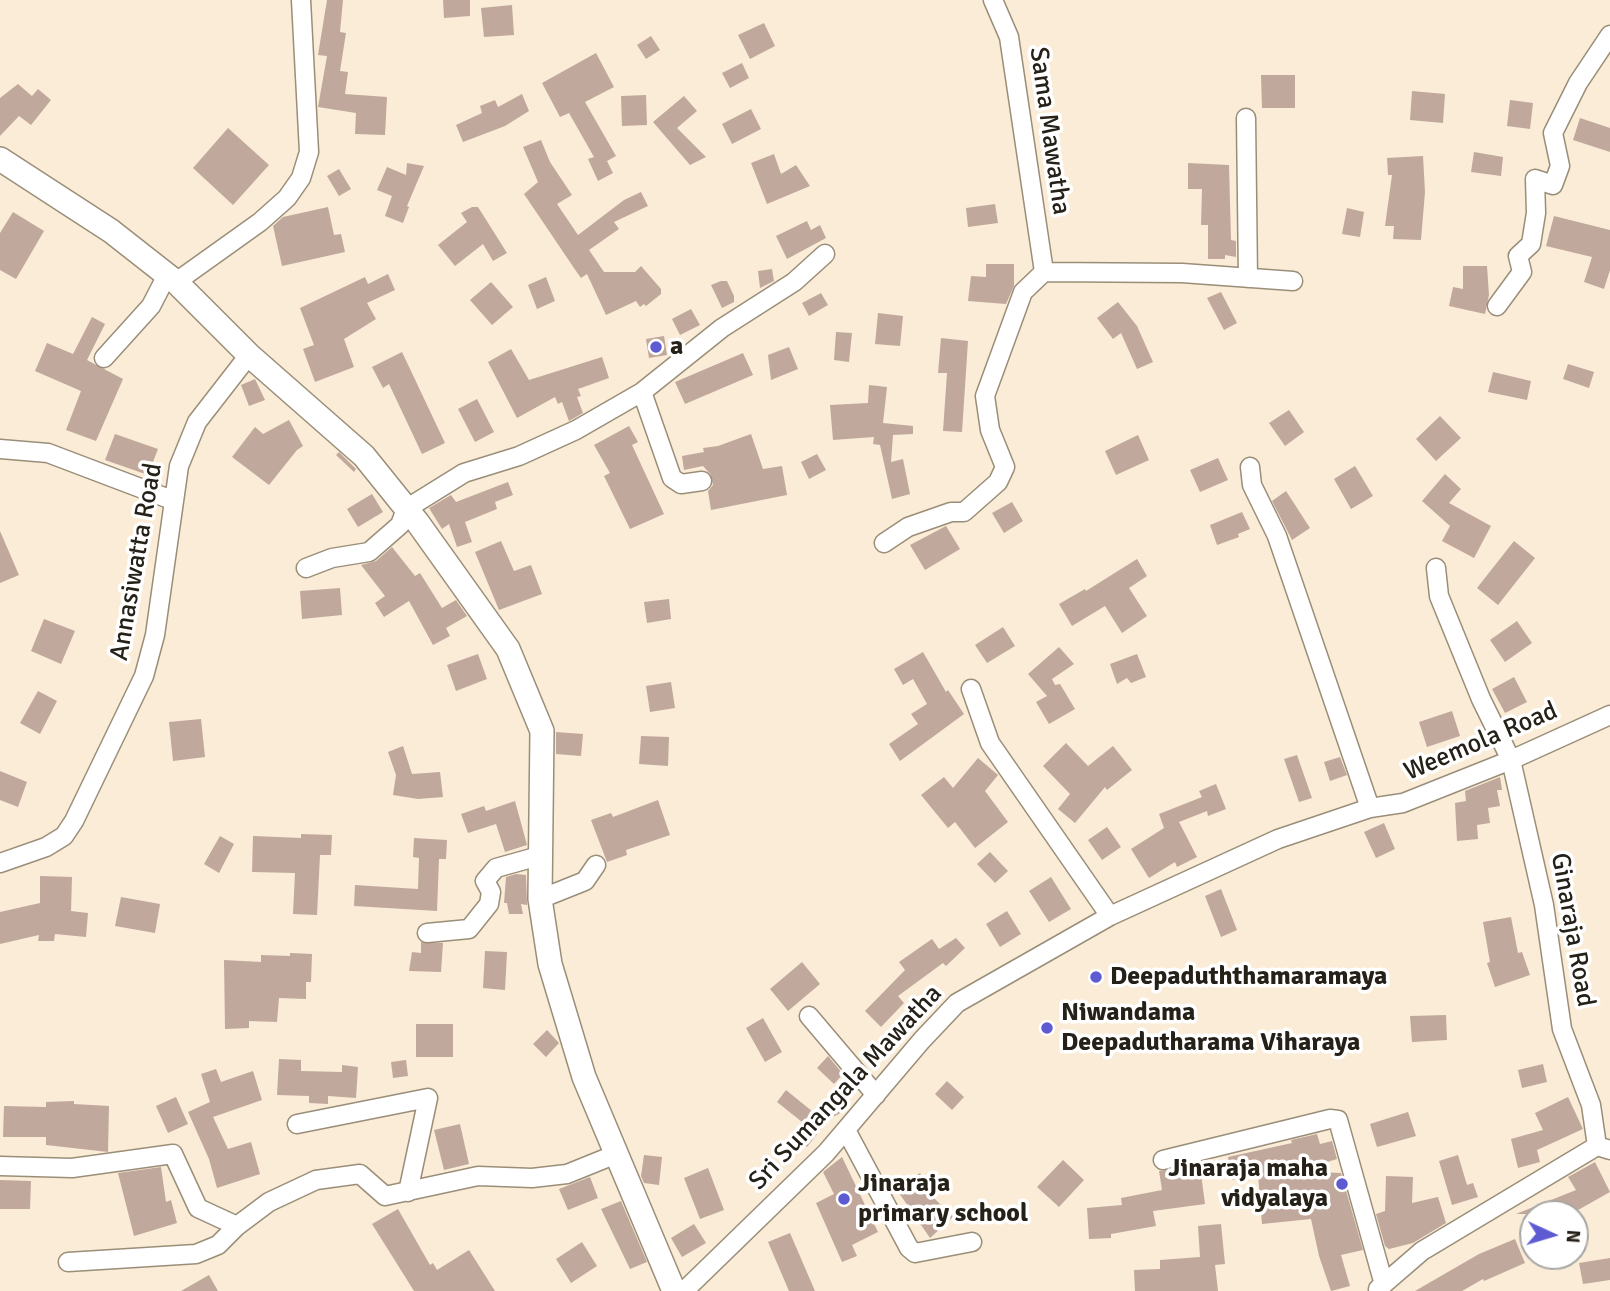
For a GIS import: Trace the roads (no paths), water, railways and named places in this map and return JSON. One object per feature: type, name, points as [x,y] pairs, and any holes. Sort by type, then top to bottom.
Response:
[{"type":"street","points":[[104,358],[172,279],[260,222],[287,198],[301,178],[309,152],[300,0]]},
{"type":"street","name":"Sama Mawatha","points":[[993,0],[1009,37],[1044,272]]},
{"type":"street","points":[[1497,306],[1509,294],[1522,272],[1518,256],[1531,244],[1536,213],[1535,179],[1553,185],[1560,166],[1553,134],[1578,83],[1610,35]]},
{"type":"street","points":[[1246,118],[1248,278]]},
{"type":"street","points":[[0,159],[110,231],[172,279],[249,355],[364,456],[508,649],[542,732],[540,899],[554,977],[584,1077],[614,1155],[674,1291]]},
{"type":"street","points":[[306,568],[332,558],[369,552],[400,525],[406,509],[464,473],[519,456],[576,430],[642,392],[722,328],[794,282],[825,254]]},
{"type":"street","points":[[884,543],[908,527],[951,512],[964,512],[998,482],[1005,467],[990,430],[985,396],[1023,292],[1044,272],[1182,273],[1293,281]]},
{"type":"street","name":"Annasiwatta Road","points":[[0,863],[46,847],[64,836],[144,676],[155,635],[172,500],[179,466],[197,422],[249,355]]},
{"type":"street","points":[[642,392],[673,478],[681,484],[702,481]]},
{"type":"street","points":[[0,449],[48,453],[172,500]]},
{"type":"street","points":[[1250,467],[1252,485],[1277,536],[1370,808]]},
{"type":"street","name":"Ginaraja Road","points":[[1436,568],[1438,596],[1481,699],[1511,760],[1544,905],[1562,1029],[1604,1148]]},
{"type":"street","points":[[971,689],[990,743],[1111,916]]},
{"type":"street","name":"Weemola Road","points":[[1370,808],[1403,803],[1511,760],[1610,715]]},
{"type":"street","name":"Sri Sumangala Mawatha","points":[[684,1291],[826,1153],[957,1003],[1111,916],[1278,839],[1370,808]]},
{"type":"street","points":[[427,933],[469,929],[489,904],[491,892],[485,881],[496,868],[539,856]]},
{"type":"street","points":[[540,899],[585,881],[596,865]]},
{"type":"street","points":[[809,1016],[876,1095]]},
{"type":"street","points":[[297,1124],[428,1098],[408,1192]]},
{"type":"street","points":[[1163,1160],[1330,1119],[1338,1120],[1376,1287],[1422,1251],[1604,1148]]},
{"type":"street","points":[[846,1130],[909,1248],[915,1252],[972,1242]]},
{"type":"street","points":[[0,1166],[72,1168],[173,1154],[198,1208],[237,1226]]},
{"type":"street","points":[[68,1262],[196,1254],[218,1245],[237,1226],[269,1202],[316,1180],[360,1174],[385,1196],[478,1175],[532,1178],[567,1174],[614,1155]]},
{"type":"place","name":"a","points":[[656,347]]},
{"type":"place","name":"Deepaduththamaramaya","points":[[1096,977]]},
{"type":"place","name":"Niwandama Deepadutharama Viharaya","points":[[1047,1028]]},
{"type":"place","name":"Jinaraja maha vidyalaya","points":[[1342,1184]]},
{"type":"place","name":"Jinaraja primary school","points":[[844,1199]]}]
